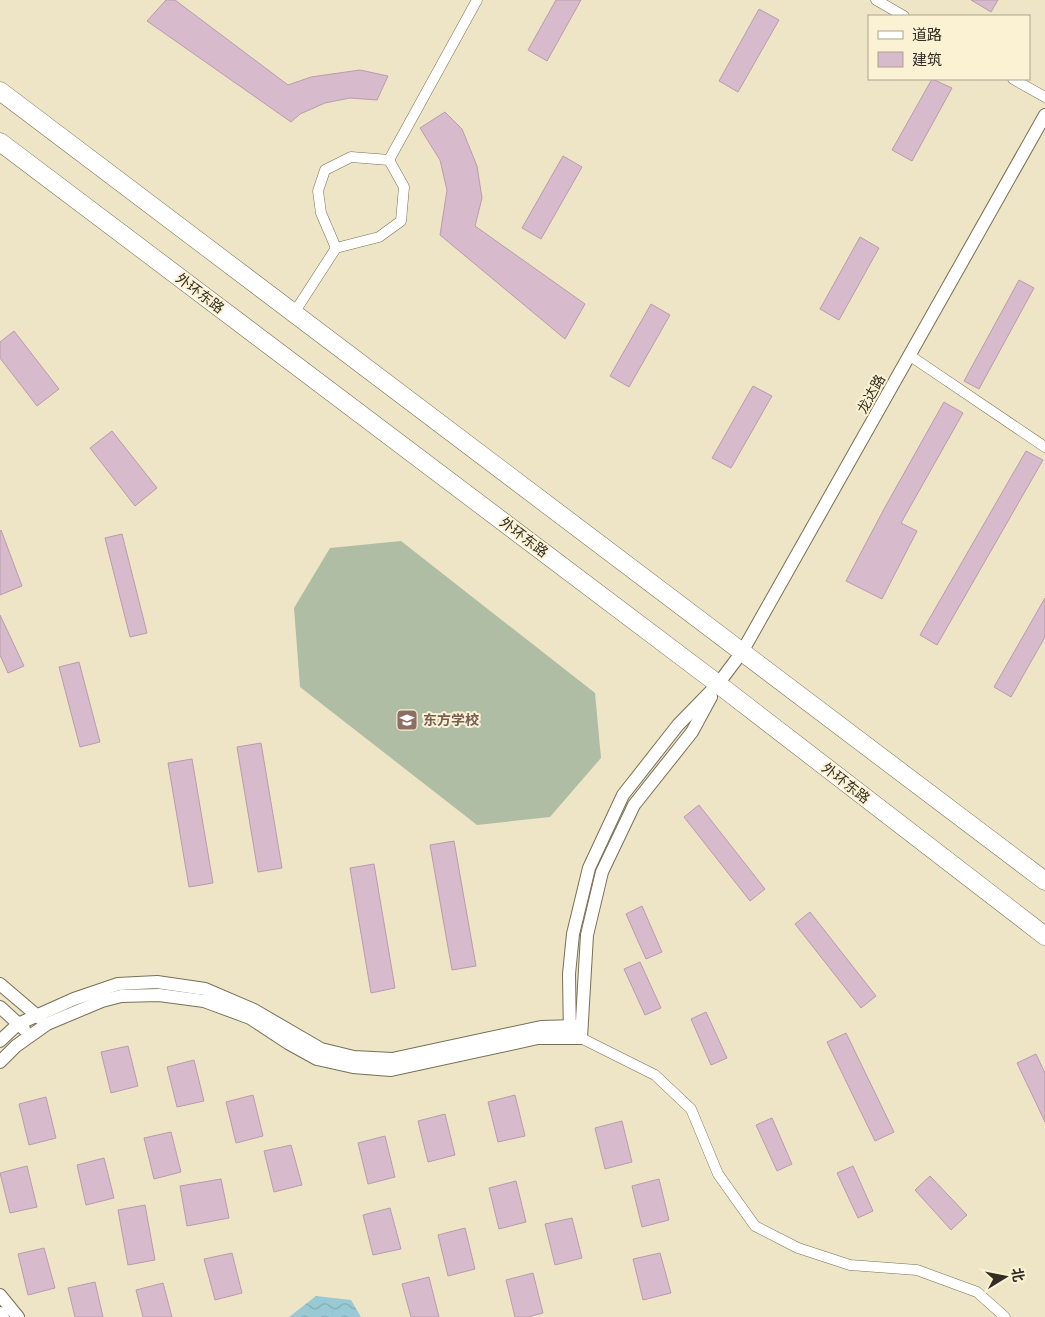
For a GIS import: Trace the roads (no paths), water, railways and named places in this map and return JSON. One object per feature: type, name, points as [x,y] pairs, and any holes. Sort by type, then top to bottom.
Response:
[{"type":"highway","points":[[0,92],[1045,881]]},
{"type":"highway","name":"外环东路","points":[[0,142],[718,684],[1045,936]]},
{"type":"street","points":[[389,160],[477,0]]},
{"type":"street","points":[[876,0],[902,15]]},
{"type":"street","points":[[1015,80],[1045,97]]},
{"type":"street","name":"龙达路","points":[[575,1032],[569,974],[573,934],[589,868],[623,795],[678,725],[718,684],[742,652],[1045,115]]},
{"type":"street","points":[[336,248],[321,213],[318,191],[325,170],[351,157],[389,160]]},
{"type":"street","points":[[294,314],[336,248],[379,237],[401,220],[404,187],[389,160]]},
{"type":"street","points":[[910,355],[1045,447]]},
{"type":"street","points":[[0,1041],[18,1024],[74,999],[118,984],[158,982],[205,990],[221,996],[254,1010],[321,1048],[354,1057],[392,1059],[541,1027],[575,1032],[655,1075],[691,1109],[718,1174],[755,1226],[798,1248],[850,1265],[917,1270],[977,1292],[1006,1317]]},
{"type":"street","points":[[0,984],[47,1024]]},
{"type":"street","points":[[0,1062],[30,1034],[47,1024],[102,1001],[121,996],[159,995],[204,1001],[250,1018],[317,1059],[353,1067],[391,1070],[538,1038],[575,1032]]},
{"type":"street","points":[[0,1007],[30,1034]]},
{"type":"street","points":[[0,1295],[18,1317]]},
{"type":"street","points":[[0,1313],[3,1317]]},
{"type":"water","points":[[316,1296],[351,1300],[361,1317],[289,1317]]},
{"type":"place","name":"东方学校","points":[[407,720]]}]
